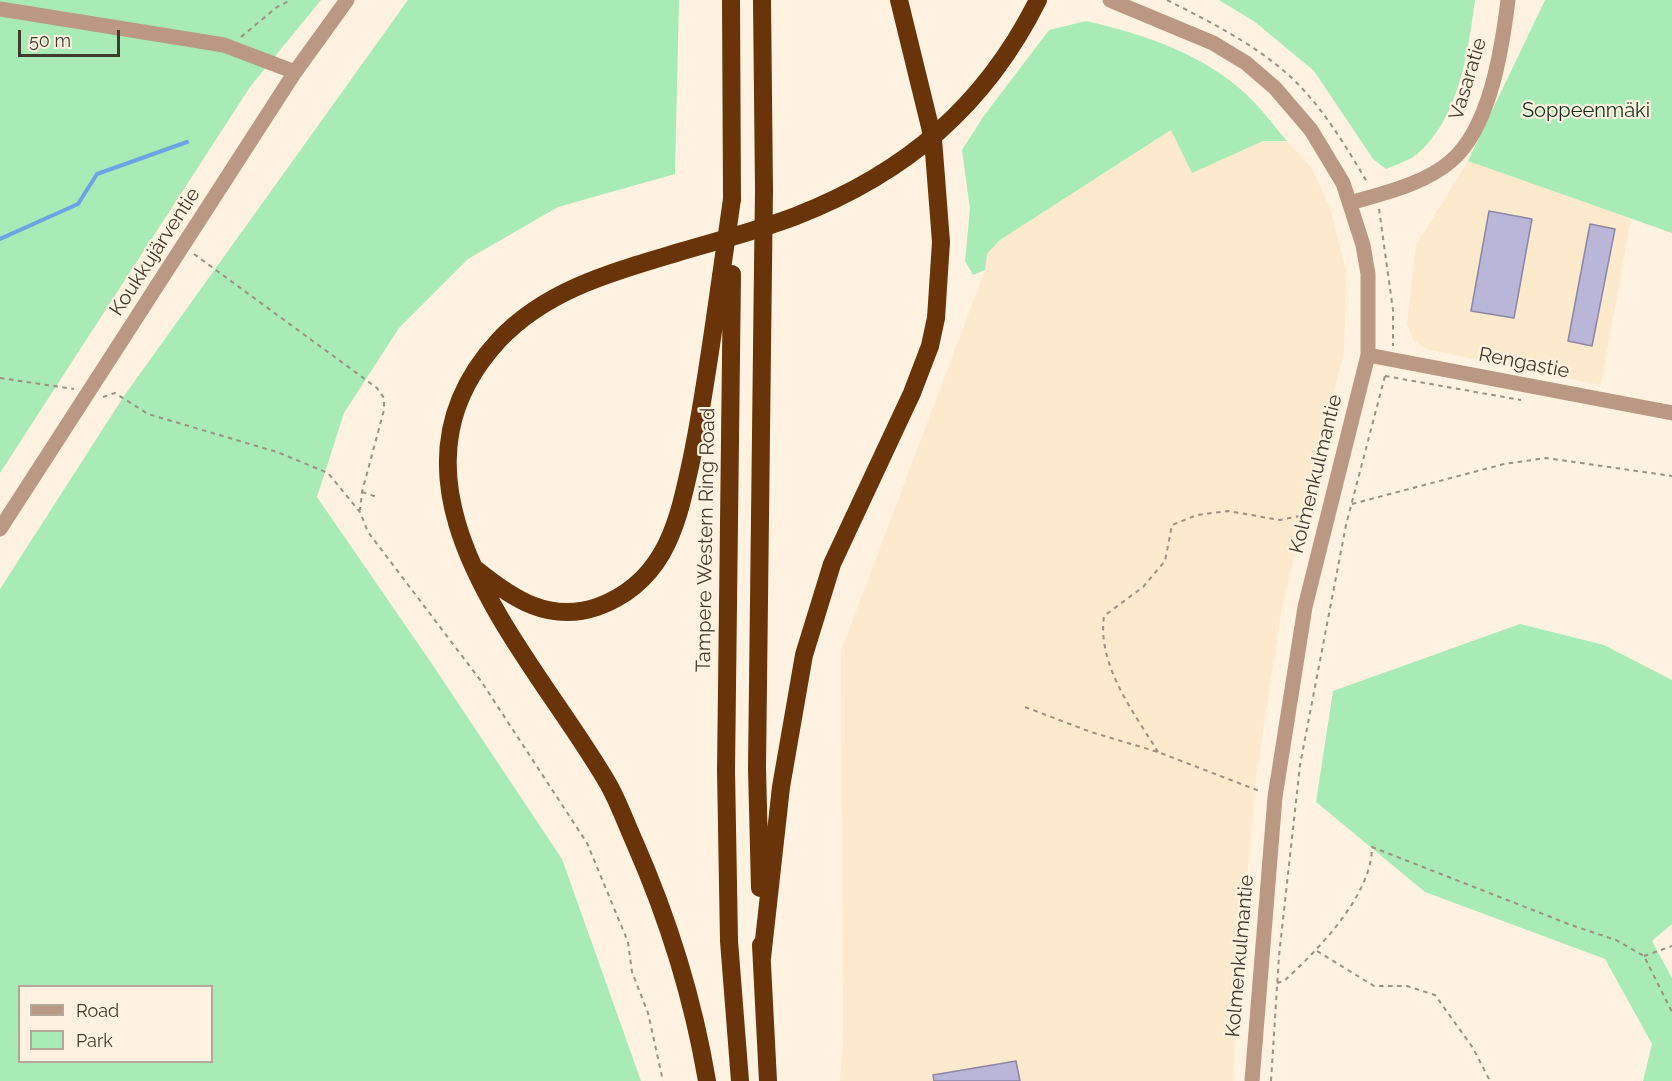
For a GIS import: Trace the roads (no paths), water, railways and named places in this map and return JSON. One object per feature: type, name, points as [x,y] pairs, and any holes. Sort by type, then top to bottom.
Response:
[{"type":"highway","name":"Tampere Western Ring Road","points":[[731,0],[732,199],[726,275],[726,771],[729,941],[740,1081]]},
{"type":"highway","points":[[762,0],[764,190],[757,768],[768,1081]]},
{"type":"highway","points":[[762,958],[784,765],[804,655],[832,564],[912,393],[930,346],[936,318],[942,242],[933,139],[899,0]]},
{"type":"highway","points":[[707,1081],[675,946],[658,896],[611,789],[492,606],[461,541],[450,496],[450,436],[463,396],[477,368],[515,324],[550,300],[608,273],[794,217],[839,197],[884,172],[933,139],[996,71],[1038,0]]},
{"type":"highway","points":[[471,565],[504,592],[523,603],[551,611],[586,610],[621,597],[636,586],[662,554],[673,530],[683,497],[726,275]]},
{"type":"street","name":"Koukkujärventie","points":[[0,529],[295,72],[347,0]]},
{"type":"street","name":"Kolmenkulmantie","points":[[1110,0],[1213,43],[1246,63],[1275,88],[1311,130],[1328,155],[1350,203],[1368,274],[1368,355],[1327,510],[1295,655],[1275,797],[1257,989],[1252,1081]]},
{"type":"street","name":"Vasaratie","points":[[1350,203],[1428,176],[1451,162],[1471,139],[1488,97],[1508,0]]},
{"type":"street","points":[[0,9],[234,48],[295,72]]},
{"type":"street","name":"Rengastie","points":[[1368,355],[1672,413]]},
{"type":"waterway","points":[[0,239],[78,204],[97,174],[187,142]]},
{"type":"park label","name":"Soppeenmäki","points":[[1586,111]]}]
